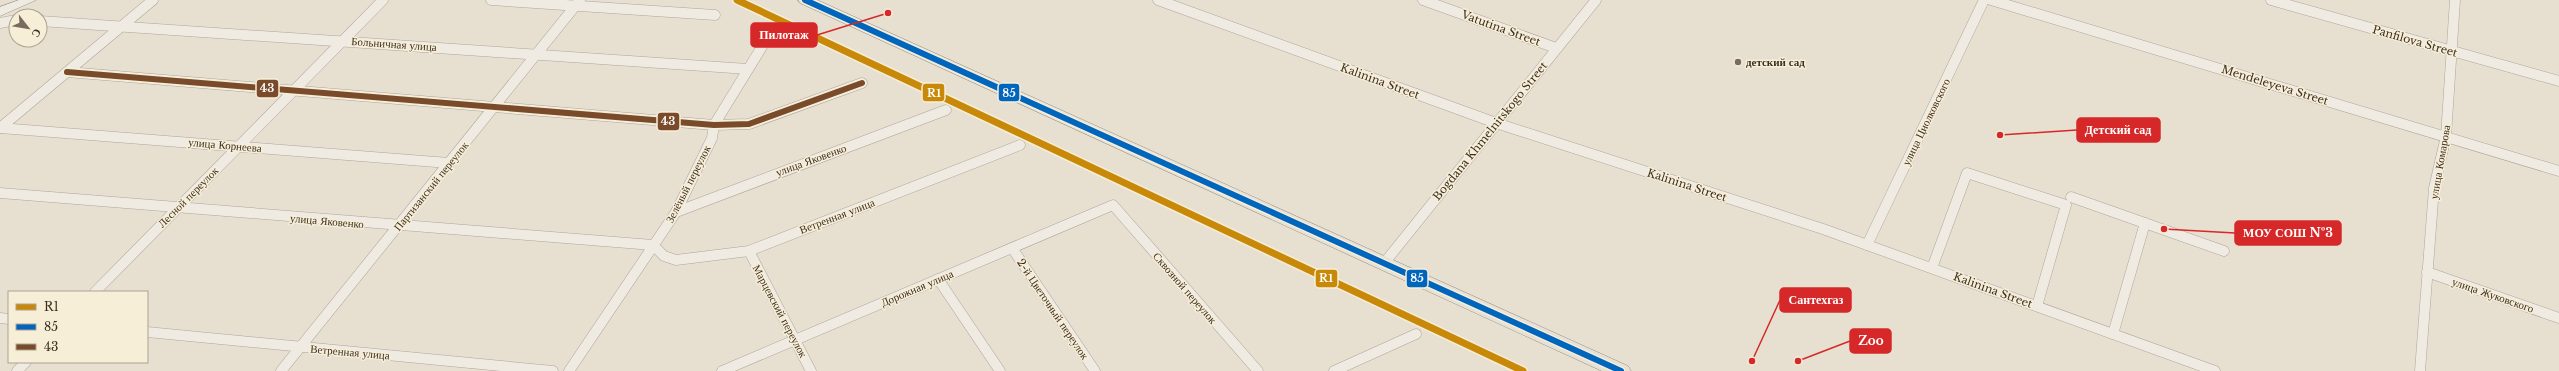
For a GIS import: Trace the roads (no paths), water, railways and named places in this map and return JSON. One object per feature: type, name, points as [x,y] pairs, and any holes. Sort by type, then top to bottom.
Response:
[{"type":"main road","points":[[0,12],[30,0]]},
{"type":"main road","points":[[811,1],[1621,371]]},
{"type":"street","points":[[0,128],[153,0]]},
{"type":"street","name":"Лесной переулок","points":[[96,291],[383,0]]},
{"type":"street","points":[[491,0],[578,3],[715,14]]},
{"type":"street","name":"Kalinina Street","points":[[1158,0],[1496,124],[1867,245],[2216,371]]},
{"type":"street","name":"Vatutina Street","points":[[1424,0],[1556,48]]},
{"type":"street","name":"Bogdana Khmelnitskogo Street","points":[[1385,262],[1596,0]]},
{"type":"street","name":"улица Циолковского","points":[[1867,245],[1984,0]]},
{"type":"street","name":"Mendeleyeva Street","points":[[1991,0],[2559,171]]},
{"type":"street","name":"Panfilova Street","points":[[2271,0],[2559,81]]},
{"type":"street","name":"улица Комарова","points":[[2420,371],[2434,188],[2446,136],[2455,0]]},
{"type":"street","name":"Партизанский переулок","points":[[281,371],[578,3]]},
{"type":"street","name":"Больничная улица","points":[[48,21],[123,25],[748,69]]},
{"type":"street","name":"Зелёный переулок","points":[[569,371],[676,212],[712,138],[714,125],[771,32]]},
{"type":"street","points":[[67,72],[714,125],[749,124],[862,82]]},
{"type":"street","name":"улица Яковенко","points":[[676,212],[946,110]]},
{"type":"street","name":"улица Корнеева","points":[[0,128],[449,163]]},
{"type":"street","name":"Ветренная улица","points":[[653,245],[664,256],[676,260],[689,260],[749,251],[1020,145]]},
{"type":"street","points":[[1932,268],[1967,173],[2066,205],[2037,306]]},
{"type":"street","name":"улица Яковенко","points":[[0,194],[397,227],[653,245]]},
{"type":"street","points":[[2071,197],[2224,251]]},
{"type":"street","name":"Дорожная улица","points":[[722,371],[1113,205]]},
{"type":"street","name":"Сквозной переулок","points":[[1113,205],[1258,371]]},
{"type":"street","points":[[2113,334],[2144,223]]},
{"type":"street","name":"2-й Цветочный переулок","points":[[1012,248],[1095,371]]},
{"type":"street","name":"Марцевский переулок","points":[[749,251],[811,371]]},
{"type":"street","name":"улица Жуковского","points":[[2427,272],[2559,318]]},
{"type":"street","points":[[938,279],[1000,371]]},
{"type":"street","name":"Ветренная улица","points":[[148,332],[553,371]]},
{"type":"street","points":[[1334,371],[1416,334]]},
{"type":"street","points":[[17,371],[25,363]]},
{"type":"place","name":"Пилотаж","points":[[888,13]]},
{"type":"place","name":"детский сад","points":[[1738,62]]},
{"type":"place","name":"Детский сад","points":[[2000,135]]},
{"type":"place","name":"МОУ СОШ №3","points":[[2164,229]]},
{"type":"place","name":"Сантехгаз","points":[[1752,361]]},
{"type":"place","name":"Zoo","points":[[1798,361]]}]
